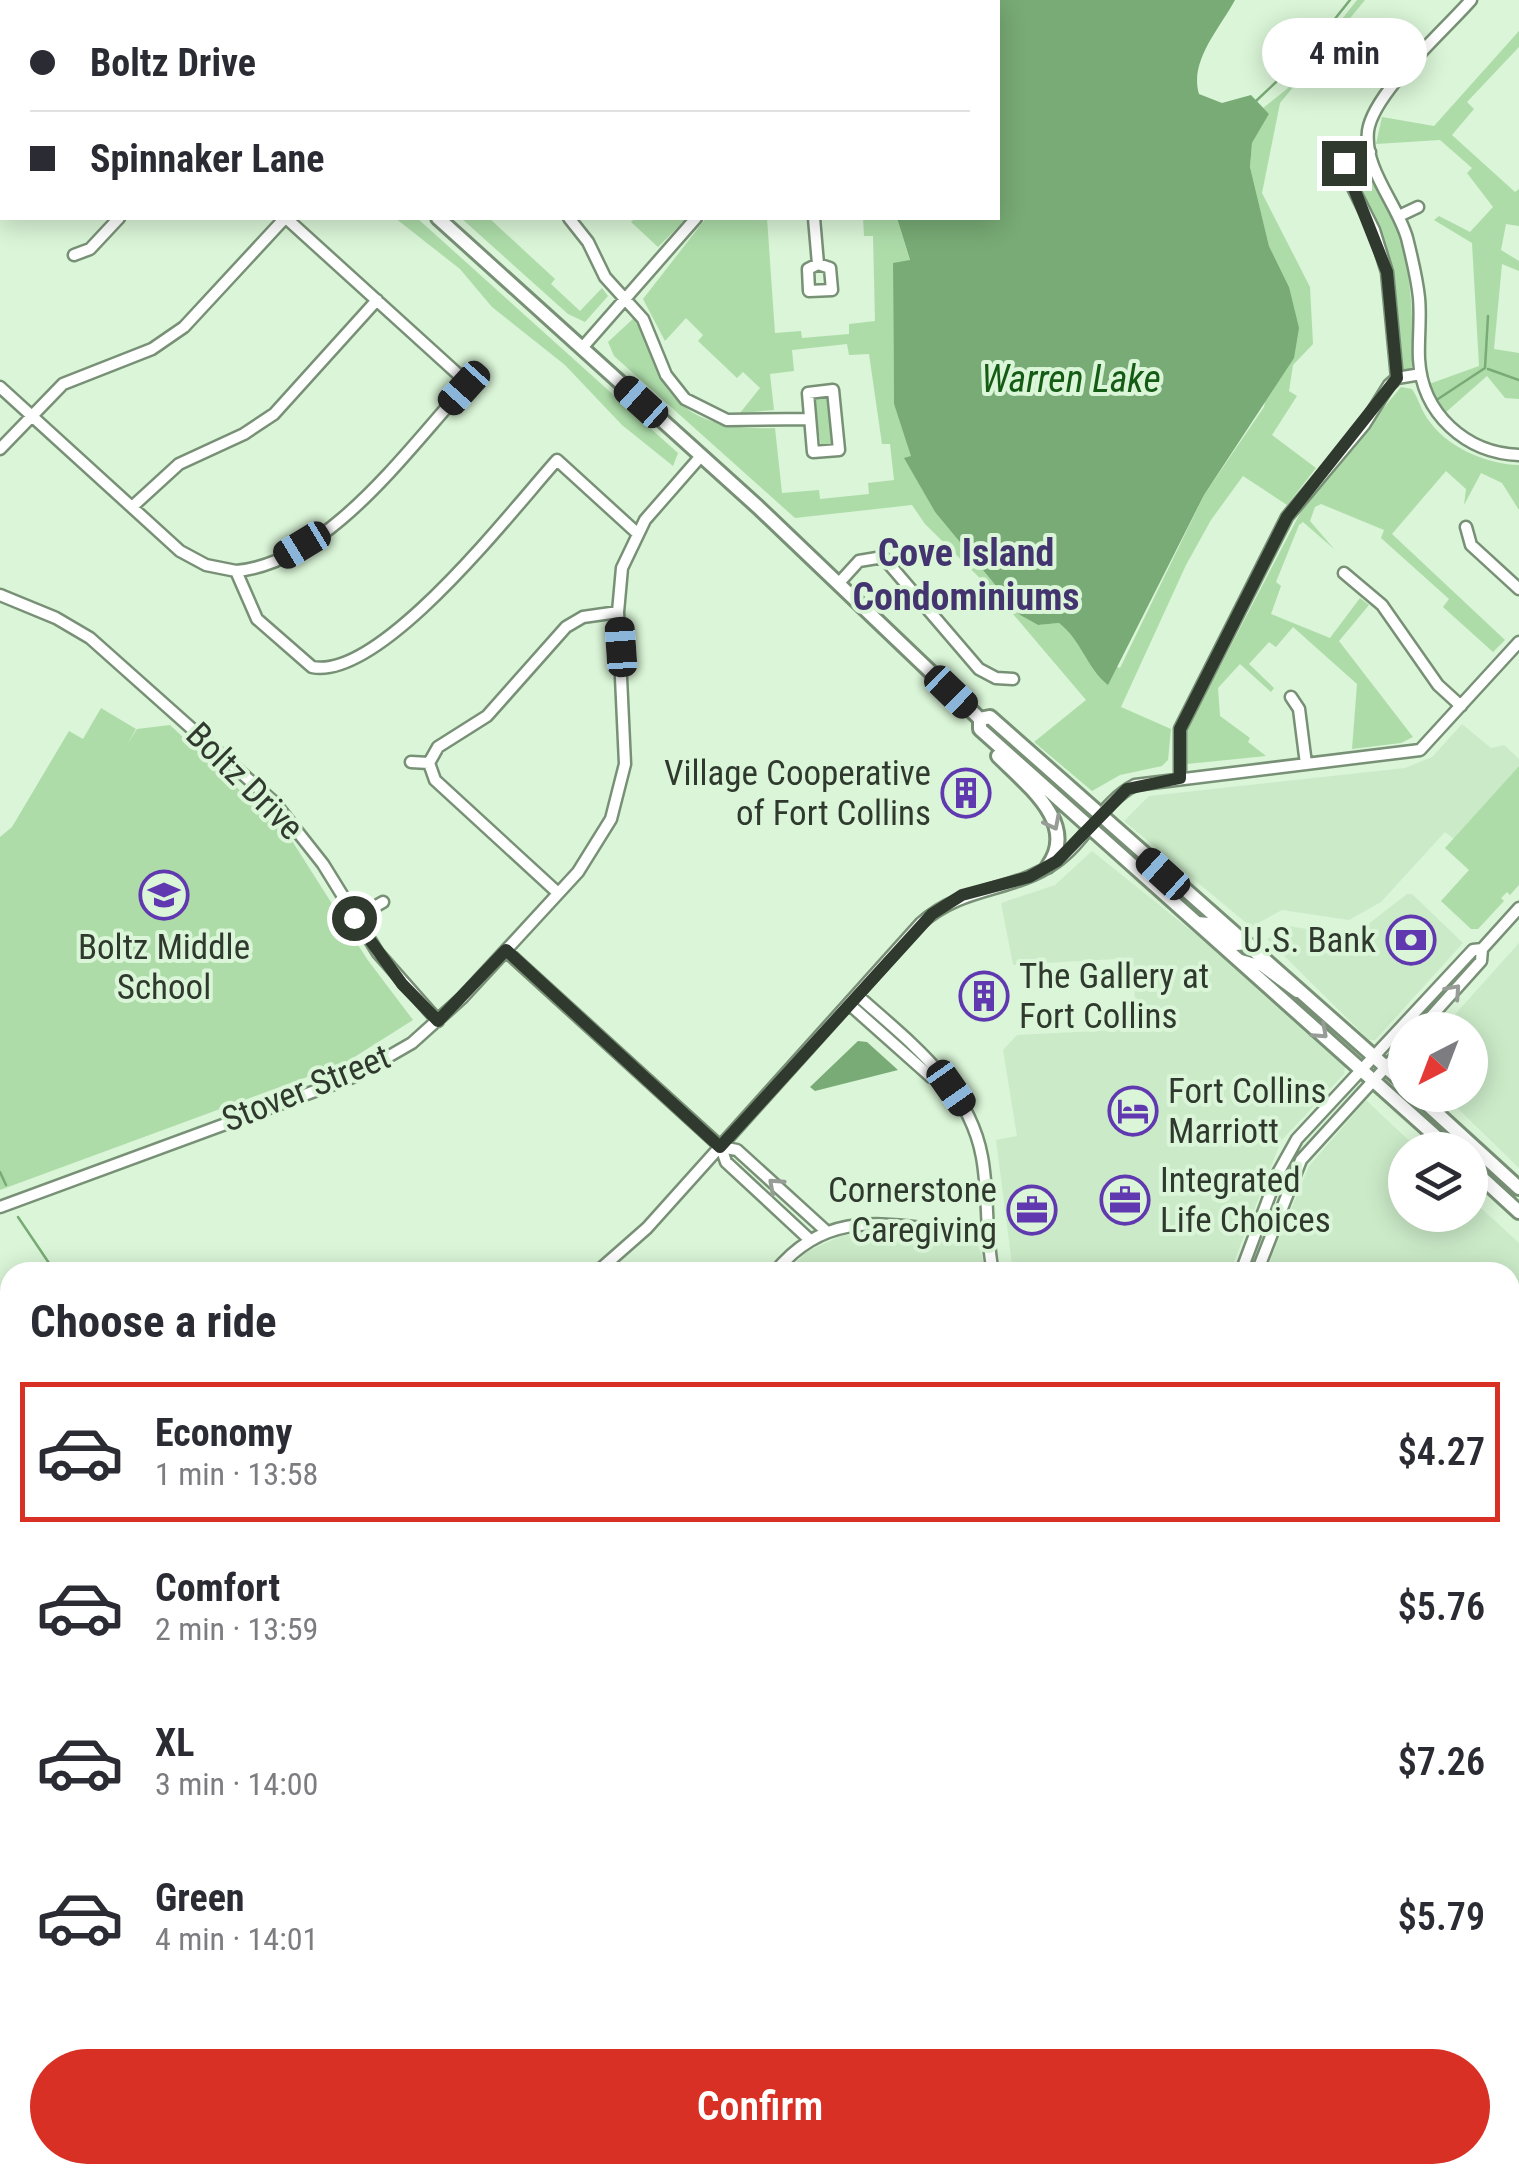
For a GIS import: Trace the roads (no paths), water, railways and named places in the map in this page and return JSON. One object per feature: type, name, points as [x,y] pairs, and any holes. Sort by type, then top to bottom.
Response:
[{"type":"main road","points":[[440,220],[838,584],[1090,829],[1431,1132]]},
{"type":"main road","points":[[981,725],[990,717],[1386,1067]]},
{"type":"main road","points":[[981,725],[982,740],[1032,789],[1058,830],[1060,848],[1048,866]]},
{"type":"main road","points":[[1436,1112],[1519,1188]]},
{"type":"main road","points":[[1488,1183],[1519,1212]]},
{"type":"street","points":[[1472,0],[1378,106],[1368,133],[1370,152],[1399,216],[1419,296],[1421,374],[1434,408],[1458,435],[1487,451],[1519,456]]},
{"type":"street","points":[[1370,152],[1348,159],[1344,170],[1384,260],[1397,378]]},
{"type":"street","points":[[1399,216],[1418,207]]},
{"type":"street","points":[[74,256],[90,250],[117,220]]},
{"type":"street","points":[[0,450],[62,384],[152,349],[184,327],[284,220]]},
{"type":"street","points":[[0,388],[192,559],[236,570],[276,560],[340,520],[464,388],[460,376],[288,220]]},
{"type":"street","points":[[571,220],[588,242],[605,277],[651,333],[666,376],[694,406],[727,420],[810,419]]},
{"type":"street","points":[[582,348],[694,220]]},
{"type":"street","points":[[814,220],[818,264]]},
{"type":"street","points":[[132,507],[178,464],[244,434],[274,414],[377,300]]},
{"type":"street","points":[[1180,778],[1180,729],[1287,517],[1397,378],[1421,374]]},
{"type":"street","points":[[833,390],[838,450],[813,452],[810,419],[808,393],[833,390]]},
{"type":"street","name":"Stover Street","points":[[0,1207],[353,1077],[399,1052],[438,1021],[506,950],[603,836],[623,780],[626,717],[618,612],[622,568],[637,533],[701,456]]},
{"type":"street","points":[[236,570],[254,614],[267,630],[304,663],[329,669],[411,622],[557,460],[637,533]]},
{"type":"street","points":[[1466,526],[1471,545],[1519,589]]},
{"type":"street","points":[[838,584],[859,561],[882,557],[979,669],[996,678],[1012,679]]},
{"type":"street","points":[[1344,574],[1382,605],[1438,685],[1461,706]]},
{"type":"street","name":"Boltz Drive","points":[[0,596],[56,618],[90,638],[250,779],[304,837],[354,918],[402,984],[438,1021]]},
{"type":"street","points":[[558,893],[435,780],[429,763],[438,747],[487,716],[574,621],[618,612]]},
{"type":"street","points":[[608,1262],[647,1228],[941,907],[962,895],[1016,882],[1048,866],[1090,829],[1120,794],[1135,785],[1410,754],[1426,744],[1519,642]]},
{"type":"street","points":[[1291,697],[1300,709],[1306,764]]},
{"type":"street","points":[[411,762],[429,763]]},
{"type":"street","points":[[354,918],[383,902]]},
{"type":"street","points":[[1435,1012],[1481,961],[1482,949],[1519,908]]},
{"type":"street","points":[[1196,922],[1209,923],[1235,946],[1250,944]]},
{"type":"street","points":[[1245,1262],[1285,1157],[1361,1068],[1472,950],[1482,949]]},
{"type":"street","points":[[506,950],[720,1147],[726,1162],[810,1240]]},
{"type":"street","points":[[1240,960],[1262,966],[1286,987],[1307,996]]},
{"type":"street","points":[[857,995],[939,1069],[962,1104],[978,1139],[991,1262]]},
{"type":"street","points":[[849,1004],[931,1077],[942,1078]]},
{"type":"street","points":[[1261,1262],[1301,1160],[1386,1067]]},
{"type":"street","points":[[720,1147],[737,1150],[826,1231]]},
{"type":"street","points":[[1493,1188],[1519,1200]]},
{"type":"street","points":[[786,1262],[826,1231],[880,1223],[948,1234],[987,1234]]},
{"type":"water","name":"Warren Lake","points":[[1000,0],[1235,0],[1202,57],[1197,82],[1199,94],[1222,103],[1251,95],[1269,114],[1252,143],[1250,167],[1269,246],[1289,287],[1299,328],[1294,358],[1204,495],[1108,685],[1059,623],[1038,625],[1020,615],[935,512],[904,458],[911,456],[894,404],[893,263],[910,260],[898,220],[1000,220]]},
{"type":"water","points":[[858,1041],[867,1042],[898,1070],[815,1091],[810,1087]]},
{"type":"waterway","points":[[1256,101],[1310,50],[1350,0]]},
{"type":"waterway","points":[[1438,399],[1485,368],[1488,316]]},
{"type":"waterway","points":[[1488,369],[1519,380]]},
{"type":"waterway","points":[[0,1172],[6,1185]]},
{"type":"waterway","points":[[18,1217],[48,1262]]},
{"type":"place","name":"Village Cooperative of Fort Collins","points":[[966,793]]},
{"type":"place","name":"Boltz Middle School","points":[[164,895]]},
{"type":"place","name":"U.S. Bank","points":[[1411,940]]},
{"type":"place","name":"The Gallery at Fort Collins","points":[[984,996]]},
{"type":"place","name":"Fort Collins Marriott","points":[[1133,1111]]},
{"type":"place","name":"Integrated Life Choices","points":[[1125,1200]]},
{"type":"place","name":"Cornerstone Caregiving","points":[[1032,1210]]},
{"type":"district","name":"Cove Island Condominiums","points":[[966,575]]}]
